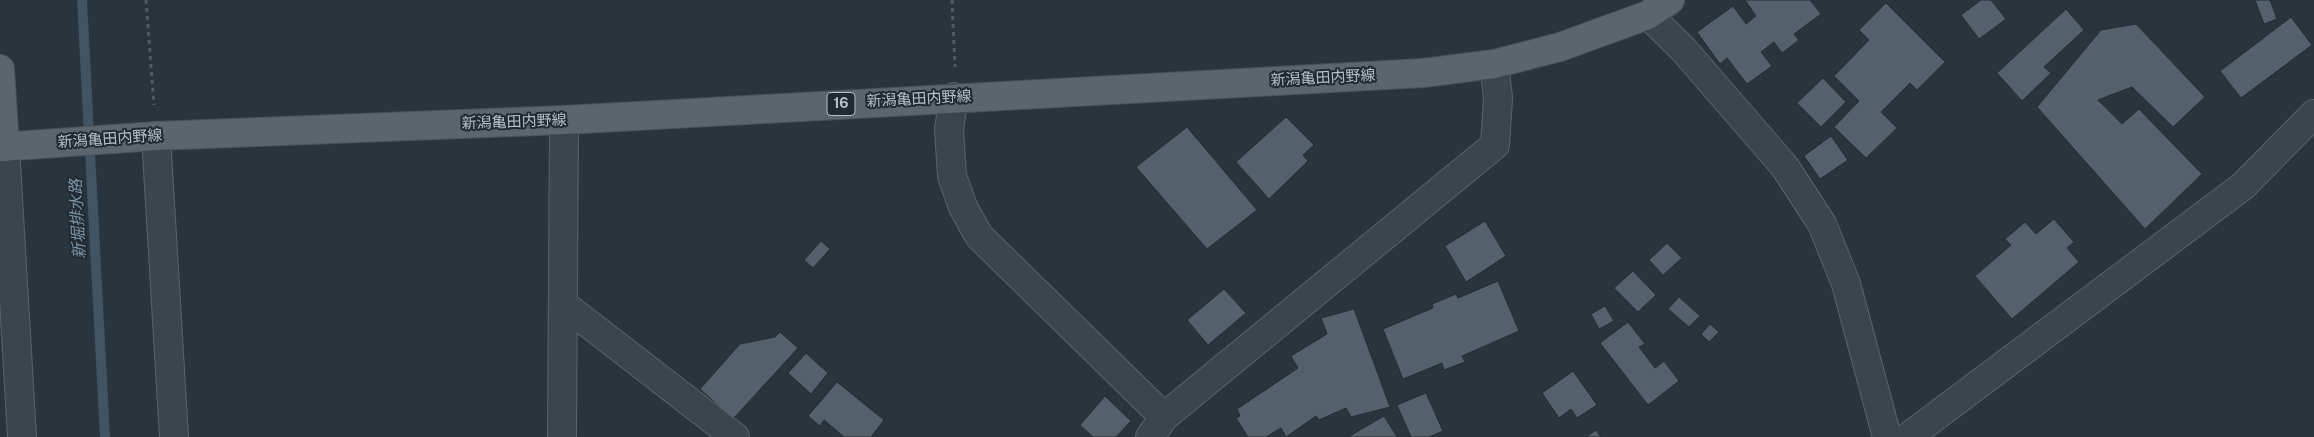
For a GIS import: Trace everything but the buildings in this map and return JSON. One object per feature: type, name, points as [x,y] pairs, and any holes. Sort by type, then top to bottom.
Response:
[{"type":"main road","name":"新潟亀田内野線","points":[[2,147],[156,136],[564,120],[954,97],[1423,73],[1494,64],[1560,47],[1648,15],[1670,0]]},
{"type":"main road","points":[[0,70],[2,147]]},
{"type":"street","points":[[1648,15],[1683,48],[1785,167],[1822,224],[1846,284],[1887,437]]},
{"type":"street","points":[[954,97],[949,129],[952,176],[962,207],[979,236],[1157,427],[1495,145],[1498,98],[1494,64]]},
{"type":"street","points":[[1908,437],[2243,186],[2314,114]]},
{"type":"street","points":[[562,437],[564,120]]},
{"type":"street","points":[[156,136],[174,437]]},
{"type":"street","points":[[2,147],[22,437]]},
{"type":"street","points":[[563,304],[735,437]]},
{"type":"path","points":[[146,0],[156,136]]},
{"type":"path","points":[[952,0],[956,55],[954,97]]},
{"type":"waterway","name":"新堀排水路","points":[[82,0],[105,437]]}]
